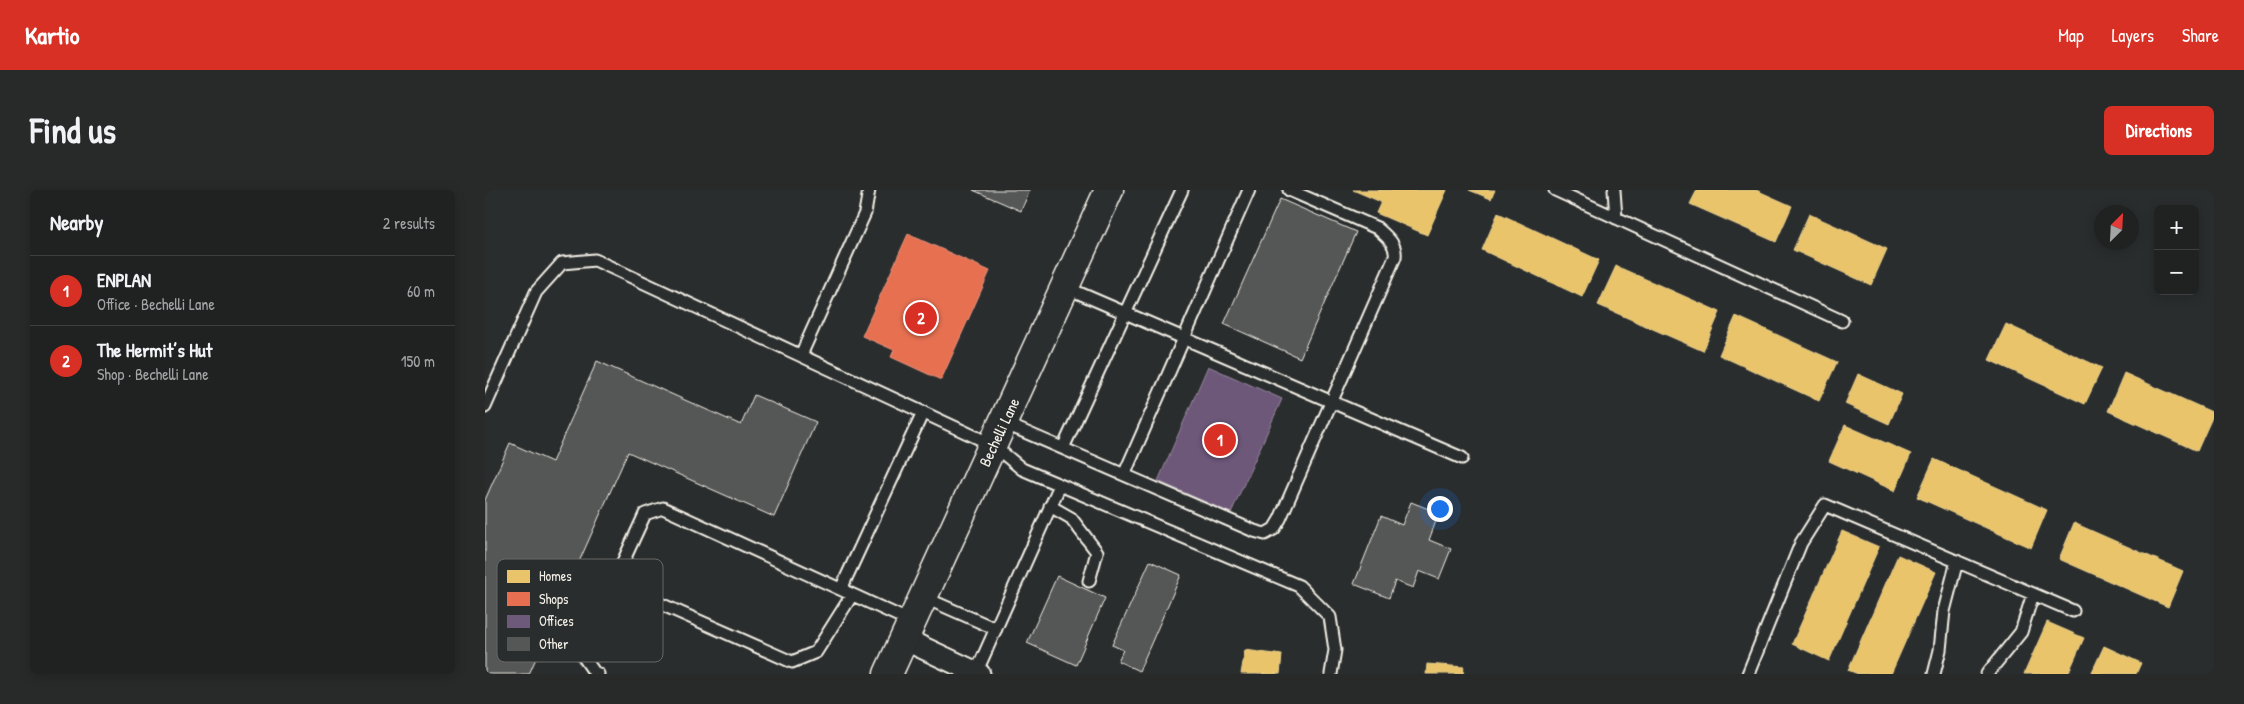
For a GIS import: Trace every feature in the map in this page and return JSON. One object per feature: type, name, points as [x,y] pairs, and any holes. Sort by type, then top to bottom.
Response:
[{"type":"main road","name":"Bechelli Lane","points":[[888,674],[1109,190]]},
{"type":"street","points":[[908,631],[977,673]]},
{"type":"lane","points":[[801,356],[865,213],[869,190]]},
{"type":"lane","points":[[1063,448],[1182,190]]},
{"type":"lane","points":[[1124,475],[1249,190]]},
{"type":"lane","points":[[485,407],[536,292],[562,263],[595,260],[923,412],[999,434],[1063,448],[1254,531],[1265,534],[1273,529],[1280,519],[1333,402],[1395,257],[1396,250],[1388,237],[1377,228],[1289,190]]},
{"type":"lane","points":[[1555,190],[1843,321]]},
{"type":"lane","points":[[1614,190],[1616,218]]},
{"type":"lane","points":[[1065,287],[1462,458]]},
{"type":"lane","points":[[841,589],[923,412]]},
{"type":"lane","points":[[999,434],[1022,470],[1299,586],[1330,617],[1335,650],[1331,674]]},
{"type":"lane","points":[[977,673],[1060,485]]},
{"type":"lane","points":[[1748,674],[1801,543],[1825,505],[2073,611]]},
{"type":"lane","points":[[1050,506],[1071,518],[1097,552],[1089,581]]},
{"type":"lane","points":[[624,559],[645,514],[663,508],[852,594],[908,631]]},
{"type":"lane","points":[[1934,674],[1940,650],[1944,611],[1957,561]]},
{"type":"lane","points":[[663,605],[792,662],[816,652],[852,594]]},
{"type":"lane","points":[[1987,674],[2021,632],[2033,594]]},
{"type":"lane","points":[[923,597],[996,629]]},
{"type":"lane","points":[[588,662],[596,673]]},
{"type":"building: Homes","points":[[1353,190],[1447,190],[1427,235],[1376,213],[1381,202]]},
{"type":"building: Homes","points":[[1469,190],[1495,190],[1491,199]]},
{"type":"building: Homes","points":[[1697,190],[1756,190],[1792,206],[1776,242],[1690,204]]},
{"type":"building: Homes","points":[[1498,213],[1599,260],[1582,297],[1482,250]]},
{"type":"building: Homes","points":[[1809,214],[1887,249],[1871,285],[1793,250]]},
{"type":"building: Homes","points":[[1616,266],[1720,312],[1703,351],[1598,305]]},
{"type":"building: Homes","points":[[1736,316],[1837,362],[1819,401],[1719,355]]},
{"type":"building: Homes","points":[[2006,324],[2102,368],[2085,404],[1989,360]]},
{"type":"building: Homes","points":[[2124,373],[2214,413],[2197,451],[2108,411]]},
{"type":"building: Homes","points":[[1858,374],[1902,394],[1889,424],[1845,404]]},
{"type":"building: Homes","points":[[1845,425],[1911,454],[1895,491],[1829,461]]},
{"type":"building: Homes","points":[[1934,459],[2047,510],[2031,548],[1917,497]]},
{"type":"building: Homes","points":[[2074,523],[2183,571],[2168,607],[2059,559]]},
{"type":"building: Homes","points":[[1842,531],[1879,547],[1829,661],[1792,644]]},
{"type":"building: Homes","points":[[1898,555],[1936,572],[1891,674],[1858,674],[1848,670]]},
{"type":"building: Homes","points":[[2047,622],[2084,638],[2068,674],[2024,674]]},
{"type":"building: Homes","points":[[2104,646],[2141,663],[2136,674],[2091,674]]},
{"type":"building: Homes","points":[[1245,650],[1282,655],[1280,674],[1241,674]]},
{"type":"building: Homes","points":[[1427,664],[1464,667],[1463,674],[1426,674]]},
{"type":"building: Shops","points":[[908,234],[990,271],[941,380],[891,357],[894,350],[862,336]]},
{"type":"building: Offices","points":[[1208,366],[1282,399],[1231,513],[1158,481]]},
{"type":"building: Other","points":[[973,190],[1030,190],[1021,211]]},
{"type":"building: Other","points":[[1280,199],[1356,232],[1300,358],[1224,324]]},
{"type":"building: Other","points":[[597,361],[741,425],[754,395],[816,422],[774,517],[628,452],[580,559],[497,559],[497,662],[534,662],[529,674],[485,674],[485,500],[510,443],[552,462]]},
{"type":"building: Other","points":[[1411,502],[1439,513],[1429,540],[1451,549],[1439,579],[1419,571],[1413,588],[1395,581],[1389,598],[1354,584],[1381,516],[1402,525]]},
{"type":"building: Other","points":[[1150,561],[1181,575],[1139,671],[1118,661],[1123,650],[1112,645]]},
{"type":"building: Other","points":[[1057,576],[1105,598],[1076,665],[1027,643]]},
{"type":"place","name":"The Hermit’s Hut","points":[[921,318]]},
{"type":"place","name":"ENPLAN","points":[[1220,440]]}]
